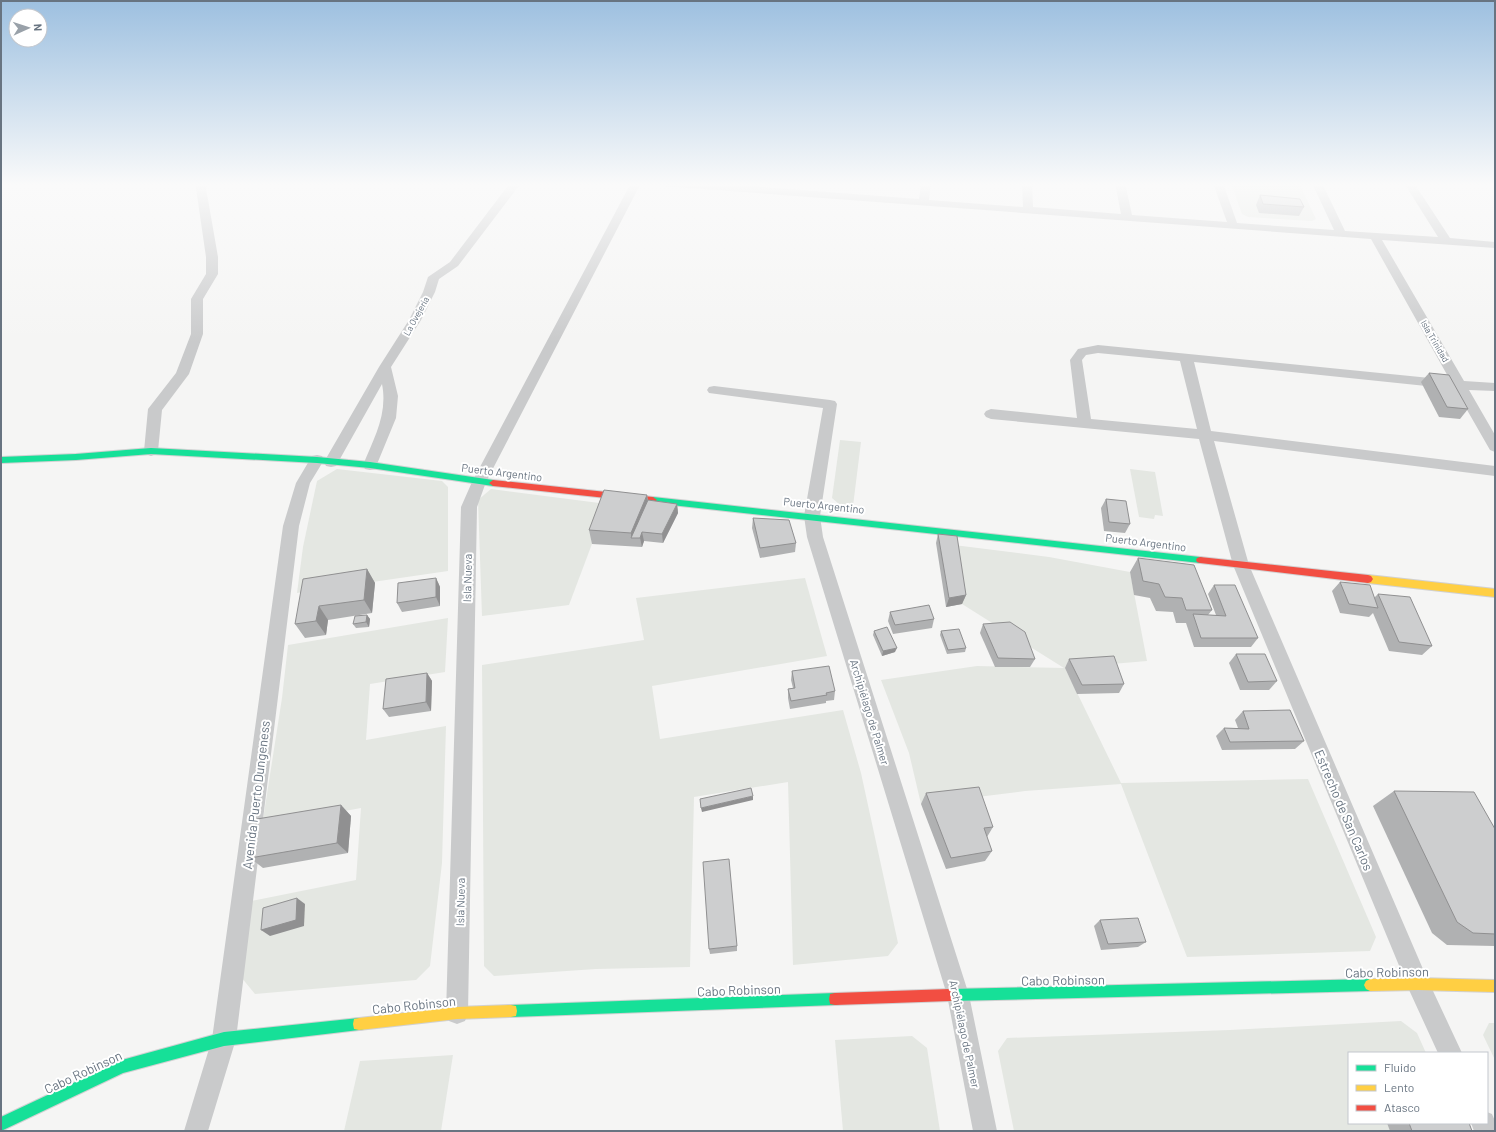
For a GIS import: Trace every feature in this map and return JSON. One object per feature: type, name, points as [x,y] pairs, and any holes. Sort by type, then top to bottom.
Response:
[{"type":"street","points":[[151,451],[155,409],[182,374],[197,334],[197,299],[212,274],[212,257],[209,236]]},
{"type":"street","name":"La Ovejería","points":[[324,461],[415,320],[429,292],[434,277],[454,264],[477,236]]},
{"type":"street","name":"Isla Nueva","points":[[457,1013],[469,507],[479,482],[608,236]]},
{"type":"street","name":"Isla Trinidad","points":[[1374,236],[1495,447]]},
{"type":"street","points":[[1384,236],[1495,245]]},
{"type":"street","points":[[1443,236],[1446,241]]},
{"type":"street","points":[[1084,423],[1076,360],[1082,352],[1098,349],[1460,385],[1495,387]]},
{"type":"street","name":"Estrecho de San Carlos","points":[[1186,358],[1205,435],[1241,565],[1418,984],[1450,1052]]},
{"type":"street","points":[[370,465],[389,418],[391,396],[385,366]]},
{"type":"street","name":"Archipiélago de Palmer","points":[[714,390],[830,404],[812,516],[815,537],[958,995],[985,1131]]},
{"type":"street","points":[[991,414],[1205,435],[1495,471]]},
{"type":"street","name":"Puerto Argentino","points":[[1,460],[76,457],[151,451],[370,465],[479,482],[812,516],[1495,593]]},
{"type":"street","name":"Avenida Puerto Dungeness","points":[[196,1131],[224,1039],[291,526],[303,483],[324,461]]},
{"type":"street","name":"Cabo Robinson","points":[[1,1124],[122,1067],[224,1039],[457,1013],[958,995],[1418,984],[1495,986]]},
{"type":"shaded area","points":[[840,440],[861,442],[853,506],[839,504],[832,498]]},
{"type":"shaded area","points":[[337,469],[442,481],[448,487],[448,571],[297,593],[303,547],[317,481]]},
{"type":"shaded area","points":[[1130,469],[1155,472],[1163,516],[1155,515],[1154,519],[1139,517]]},
{"type":"shaded area","points":[[491,489],[607,504],[569,605],[482,616],[478,500]]},
{"type":"shaded area","points":[[954,545],[1049,557],[1130,572],[1147,661],[1065,668],[1121,783],[1308,779],[1376,937],[1370,951],[1187,957],[1121,784],[1025,791],[921,804],[909,753],[881,680],[977,666],[1064,668],[962,604]]},
{"type":"shaded area","points":[[805,578],[827,656],[652,686],[660,739],[843,710],[861,773],[898,943],[888,956],[793,965],[788,782],[694,797],[690,967],[596,969],[494,976],[484,966],[482,665],[644,640],[636,598]]},
{"type":"shaded area","points":[[448,618],[445,672],[370,684],[366,740],[446,726],[442,863],[430,966],[416,980],[255,994],[241,977],[251,901],[356,880],[361,808],[262,826],[282,698],[288,645]]},
{"type":"shaded area","points":[[1401,1021],[1417,1033],[1426,1052],[1348,1052],[1348,1124],[1456,1124],[1459,1131],[1014,1131],[998,1051],[1007,1038],[1230,1030]]},
{"type":"shaded area","points":[[1489,1023],[1495,1023],[1495,1060],[1483,1035]]},
{"type":"shaded area","points":[[912,1036],[927,1048],[940,1131],[843,1131],[835,1040]]},
{"type":"shaded area","points":[[453,1055],[441,1131],[344,1131],[360,1061]]},
{"type":"building","points":[[1429,373],[1449,375],[1468,409],[1447,407]]},
{"type":"building","points":[[604,490],[647,495],[631,533],[589,530]]},
{"type":"building","points":[[1106,499],[1126,501],[1130,524],[1109,522]]},
{"type":"building","points":[[648,500],[677,504],[662,534],[642,532],[640,538],[631,538]]},
{"type":"building","points":[[753,518],[789,520],[796,543],[760,548]]},
{"type":"building","points":[[938,534],[957,536],[966,595],[949,598]]},
{"type":"building","points":[[1138,558],[1194,565],[1212,610],[1186,610],[1182,598],[1165,597],[1159,584],[1143,581]]},
{"type":"building","points":[[367,569],[364,600],[319,606],[316,621],[295,624],[303,579]]},
{"type":"building","points":[[436,578],[436,597],[397,603],[398,583]]},
{"type":"building","points":[[1340,582],[1370,585],[1378,608],[1349,604]]},
{"type":"building","points":[[1214,585],[1235,585],[1258,638],[1201,638],[1193,614],[1226,616]]},
{"type":"building","points":[[1378,594],[1410,597],[1432,646],[1399,642]]},
{"type":"building","points":[[929,605],[934,619],[895,625],[890,612]]},
{"type":"building","points":[[367,615],[366,622],[353,624],[355,616]]},
{"type":"building","points":[[1010,622],[1025,632],[1035,659],[998,658],[983,624]]},
{"type":"building","points":[[887,627],[897,648],[883,651],[874,631]]},
{"type":"building","points":[[959,629],[966,648],[948,650],[941,631]]},
{"type":"building","points":[[1236,654],[1265,654],[1277,681],[1248,682]]},
{"type":"building","points":[[1114,656],[1124,684],[1082,685],[1069,659]]},
{"type":"building","points":[[829,666],[835,691],[826,693],[827,695],[791,701],[788,689],[795,688],[792,671]]},
{"type":"building","points":[[427,673],[426,702],[383,709],[386,679]]},
{"type":"building","points":[[1290,710],[1304,741],[1230,742],[1224,728],[1249,729],[1243,711]]},
{"type":"building","points":[[979,787],[993,827],[984,828],[992,851],[951,858],[926,793]]},
{"type":"building","points":[[751,788],[753,796],[701,808],[700,799]]},
{"type":"building","points":[[1394,791],[1474,792],[1495,829],[1495,934],[1473,933],[1457,922]]},
{"type":"building","points":[[341,805],[337,843],[250,858],[257,819]]},
{"type":"building","points":[[729,859],[737,946],[709,949],[703,862]]},
{"type":"building","points":[[297,898],[296,920],[261,930],[263,908]]},
{"type":"building","points":[[1138,918],[1146,942],[1108,944],[1100,920]]},
{"type":"building","points":[[1409,1124],[1469,1124],[1472,1131],[1412,1131]]},
{"type":"traffic: fast","points":[[1,460],[76,457],[151,451],[317,460],[370,465],[493,483]]},
{"type":"traffic: fast","points":[[653,500],[1200,560]]},
{"type":"traffic: fast","points":[[950,995],[1370,985]]},
{"type":"traffic: fast","points":[[511,1011],[835,999]]},
{"type":"traffic: fast","points":[[1,1124],[122,1067],[224,1039],[359,1024]]},
{"type":"traffic: slow","points":[[1368,579],[1495,593]]},
{"type":"traffic: slow","points":[[1370,985],[1418,984],[1495,986]]},
{"type":"traffic: slow","points":[[359,1024],[457,1013],[511,1011]]},
{"type":"traffic: jam","points":[[493,483],[653,500]]},
{"type":"traffic: jam","points":[[1200,560],[1368,579]]},
{"type":"traffic: jam","points":[[835,999],[950,995]]}]
